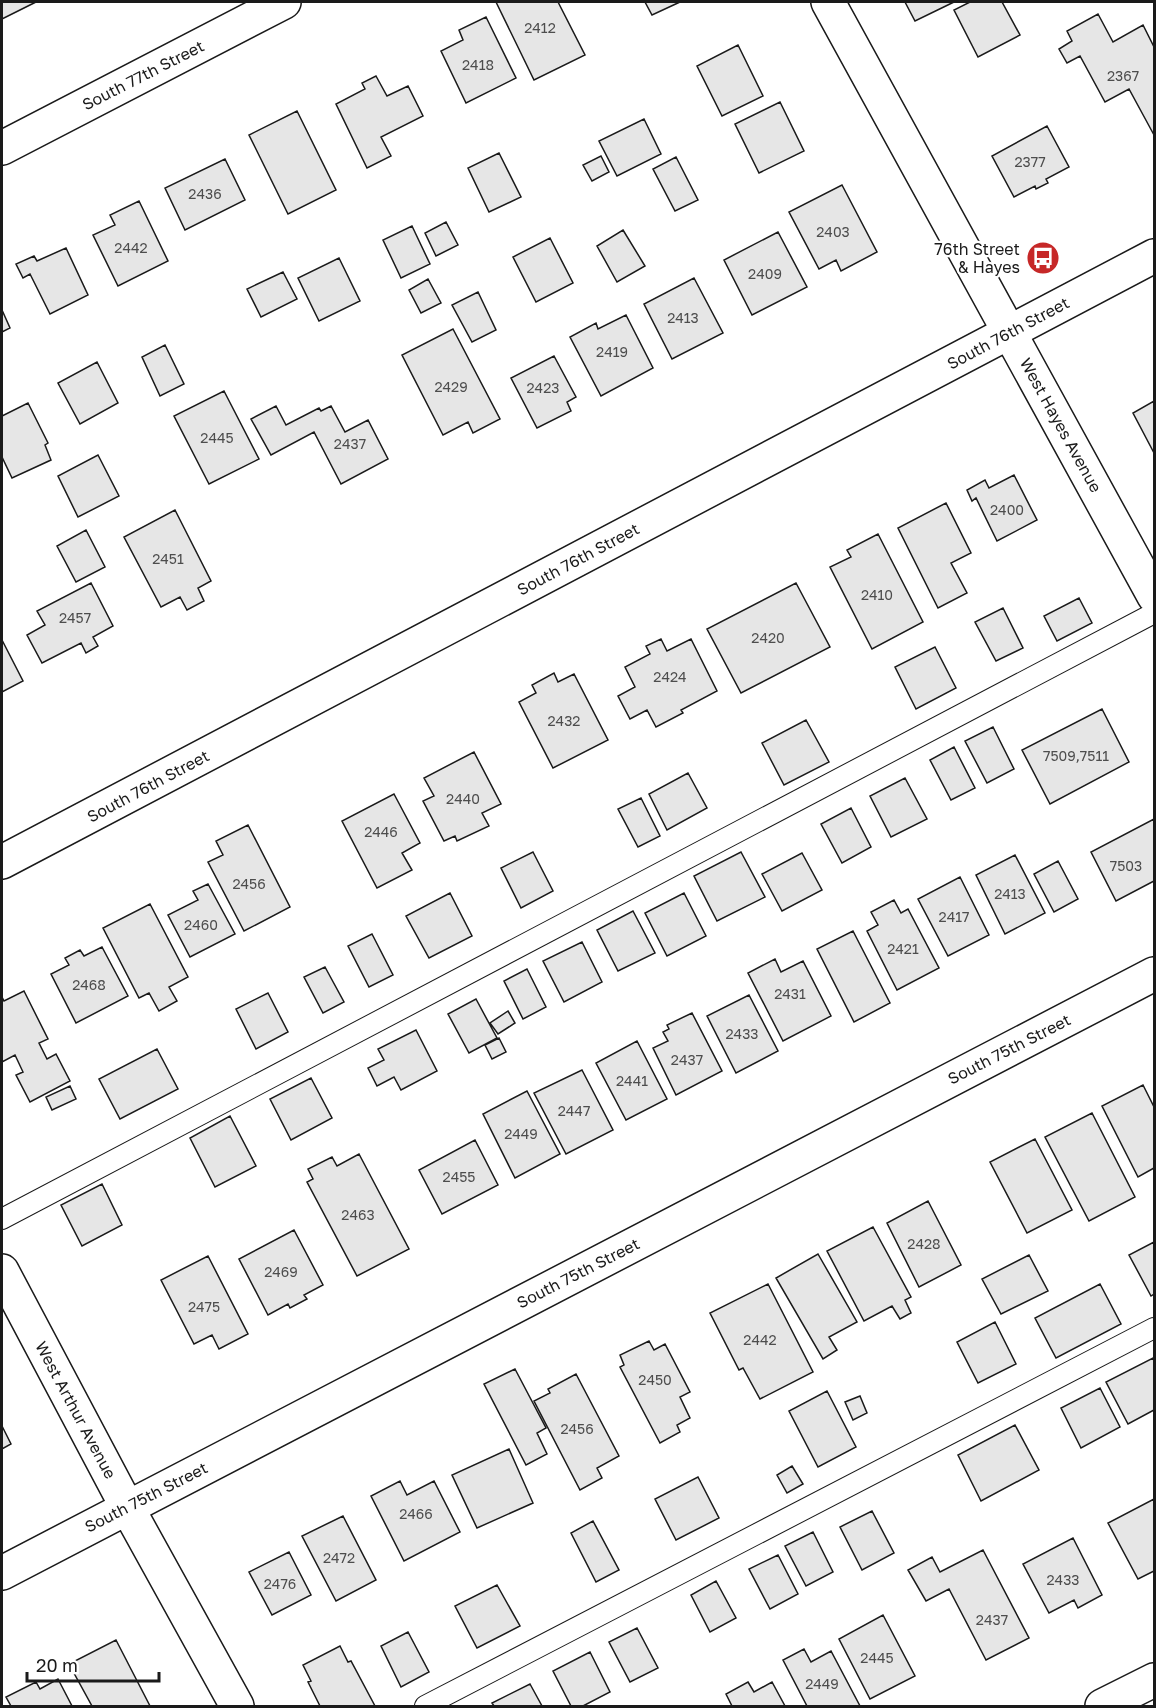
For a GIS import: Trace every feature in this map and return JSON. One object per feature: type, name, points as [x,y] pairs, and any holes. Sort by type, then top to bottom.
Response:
[{"type":"street","name":"South 77th Street","points":[[2,148],[284,2]]},
{"type":"street","name":"West Hayes Avenue","points":[[828,2],[1155,596]]},
{"type":"street","name":"South 76th Street","points":[[2,862],[1155,256]]},
{"type":"street","name":"South 75th Street","points":[[2,1573],[1155,974]]},
{"type":"street","name":"West Arthur Avenue","points":[[2,1271],[127,1507],[237,1707]]},
{"type":"street","points":[[1102,1707],[1155,1680]]},
{"type":"lane","points":[[2,1219],[1155,613]]},
{"type":"lane","points":[[425,1707],[1155,1328]]},
{"type":"building","points":[[2,2],[36,2],[2,19]]},
{"type":"building","points":[[496,2],[558,2],[585,55],[534,80]]},
{"type":"building","points":[[645,2],[680,2],[652,15]]},
{"type":"building","points":[[905,2],[954,2],[915,21]]},
{"type":"building","points":[[970,2],[1002,2],[1020,35],[978,57],[954,10]]},
{"type":"building","points":[[1098,14],[1113,42],[1143,25],[1154,47],[1154,135],[1129,89],[1105,102],[1080,56],[1067,63],[1059,49],[1072,41],[1067,31]]},
{"type":"building","points":[[486,17],[516,78],[466,103],[441,51],[463,40],[459,30]]},
{"type":"building","points":[[738,45],[763,96],[722,116],[697,66]]},
{"type":"building","points":[[376,76],[387,96],[408,86],[423,116],[381,137],[391,156],[367,168],[336,104],[365,89],[362,83]]},
{"type":"building","points":[[780,102],[804,151],[759,173],[735,124]]},
{"type":"building","points":[[297,111],[336,190],[288,214],[249,135]]},
{"type":"building","points":[[644,119],[661,154],[617,176],[599,141]]},
{"type":"building","points":[[1047,126],[1069,167],[1046,179],[1048,183],[1036,189],[1035,186],[1014,197],[992,156]]},
{"type":"building","points":[[499,153],[521,197],[489,212],[468,168]]},
{"type":"building","points":[[601,156],[609,172],[592,181],[583,165]]},
{"type":"building","points":[[676,157],[698,200],[675,211],[653,169]]},
{"type":"building","points":[[225,159],[245,200],[185,230],[165,188]]},
{"type":"building","points":[[842,185],[877,252],[841,271],[836,260],[819,269],[789,212]]},
{"type":"building","points":[[139,201],[168,261],[118,286],[93,235],[115,225],[110,215]]},
{"type":"building","points":[[446,222],[458,245],[436,256],[425,233]]},
{"type":"building","points":[[412,226],[430,264],[401,278],[383,240]]},
{"type":"building","points":[[623,230],[645,266],[617,282],[597,246]]},
{"type":"building","points":[[778,232],[807,287],[752,315],[724,260]]},
{"type":"building","points":[[550,238],[573,283],[536,302],[513,257]]},
{"type":"building","points":[[66,248],[88,295],[50,314],[30,274],[23,278],[16,264],[34,256],[37,261]]},
{"type":"building","points":[[339,258],[360,301],[319,321],[298,278]]},
{"type":"building","points":[[283,272],[297,299],[261,317],[247,289]]},
{"type":"building","points":[[694,278],[723,333],[672,359],[644,304]]},
{"type":"building","points":[[428,279],[441,303],[421,313],[409,290]]},
{"type":"building","points":[[478,292],[496,330],[472,342],[452,305]]},
{"type":"building","points":[[2,310],[10,328],[2,332]]},
{"type":"building","points":[[626,315],[653,368],[601,396],[570,337],[596,323],[598,329]]},
{"type":"building","points":[[453,329],[500,419],[473,433],[468,422],[443,435],[402,355]]},
{"type":"building","points":[[165,345],[184,384],[160,396],[142,357]]},
{"type":"building","points":[[554,356],[576,397],[567,402],[571,411],[537,428],[511,378]]},
{"type":"building","points":[[97,362],[118,403],[80,424],[58,383]]},
{"type":"building","points":[[224,391],[259,459],[209,484],[174,416]]},
{"type":"building","points":[[1154,401],[1154,453],[1133,413]]},
{"type":"building","points":[[28,403],[48,443],[45,445],[51,460],[12,478],[2,457],[2,416]]},
{"type":"building","points":[[276,406],[286,425],[319,408],[321,411],[331,406],[345,432],[368,420],[388,459],[341,484],[314,432],[271,455],[251,419]]},
{"type":"building","points":[[98,455],[119,496],[78,517],[58,476]]},
{"type":"building","points":[[1014,475],[1037,520],[997,541],[976,498],[972,501],[967,490],[985,480],[989,488]]},
{"type":"building","points":[[946,503],[971,553],[951,563],[967,593],[938,608],[898,528]]},
{"type":"building","points":[[175,510],[211,581],[198,588],[204,601],[187,610],[180,597],[161,607],[124,537]]},
{"type":"building","points":[[86,530],[105,567],[76,582],[57,546]]},
{"type":"building","points":[[878,534],[923,622],[872,649],[830,567],[851,557],[847,550]]},
{"type":"building","points":[[91,583],[113,626],[93,637],[98,646],[86,653],[81,643],[42,663],[27,635],[45,625],[37,611]]},
{"type":"building","points":[[796,583],[830,647],[741,693],[707,629]]},
{"type":"building","points":[[1079,598],[1092,623],[1057,641],[1044,616]]},
{"type":"building","points":[[1003,608],[1023,648],[996,661],[975,622]]},
{"type":"building","points":[[661,639],[667,651],[691,639],[717,691],[681,710],[683,713],[656,727],[647,710],[630,719],[618,696],[635,687],[625,667],[650,654],[646,646]]},
{"type":"building","points":[[2,640],[23,681],[2,692]]},
{"type":"building","points":[[935,647],[956,688],[916,709],[895,667]]},
{"type":"building","points":[[554,673],[558,682],[574,674],[608,740],[553,768],[519,702],[536,693],[532,685]]},
{"type":"building","points":[[1102,709],[1129,762],[1050,804],[1022,750]]},
{"type":"building","points":[[806,720],[829,762],[784,785],[762,743]]},
{"type":"building","points":[[993,727],[1014,769],[987,783],[965,741]]},
{"type":"building","points":[[954,747],[975,788],[951,800],[930,760]]},
{"type":"building","points":[[474,752],[501,804],[482,813],[489,826],[457,841],[455,836],[444,841],[423,801],[434,796],[424,778]]},
{"type":"building","points":[[688,773],[707,808],[667,830],[649,794]]},
{"type":"building","points":[[905,778],[927,819],[891,837],[870,796]]},
{"type":"building","points":[[394,794],[420,843],[402,853],[412,870],[377,888],[342,821]]},
{"type":"building","points":[[641,798],[660,836],[638,847],[618,809]]},
{"type":"building","points":[[851,808],[871,847],[842,863],[821,824]]},
{"type":"building","points":[[1154,819],[1154,881],[1116,901],[1091,852]]},
{"type":"building","points":[[248,825],[290,907],[244,931],[208,862],[223,855],[216,841]]},
{"type":"building","points":[[533,852],[553,891],[521,908],[501,868]]},
{"type":"building","points":[[741,852],[765,897],[717,921],[694,876]]},
{"type":"building","points":[[802,853],[822,890],[782,911],[762,874]]},
{"type":"building","points":[[1015,855],[1045,913],[1005,934],[976,875]]},
{"type":"building","points":[[1058,861],[1078,899],[1054,912],[1034,874]]},
{"type":"building","points":[[960,877],[989,935],[948,956],[918,899]]},
{"type":"building","points":[[208,884],[235,934],[190,957],[168,915],[198,900],[193,891]]},
{"type":"building","points":[[450,893],[472,936],[429,958],[406,916]]},
{"type":"building","points":[[684,893],[706,936],[667,956],[645,913]]},
{"type":"building","points":[[894,900],[901,913],[908,909],[939,968],[897,990],[867,931],[878,925],[871,912]]},
{"type":"building","points":[[150,904],[188,977],[169,987],[177,1001],[159,1011],[149,993],[139,998],[103,928]]},
{"type":"building","points":[[633,911],[655,953],[618,971],[597,930]]},
{"type":"building","points":[[853,931],[890,1003],[854,1022],[817,949]]},
{"type":"building","points":[[372,934],[393,975],[369,987],[348,946]]},
{"type":"building","points":[[582,942],[602,982],[564,1002],[543,961]]},
{"type":"building","points":[[102,947],[128,996],[76,1023],[51,974],[69,965],[65,958],[80,950],[84,956]]},
{"type":"building","points":[[775,959],[781,972],[803,961],[831,1016],[783,1041],[748,973]]},
{"type":"building","points":[[325,967],[344,1002],[323,1013],[304,977]]},
{"type":"building","points":[[527,969],[546,1007],[523,1019],[504,981]]},
{"type":"building","points":[[24,991],[48,1039],[39,1043],[47,1059],[56,1054],[70,1081],[30,1102],[16,1075],[23,1072],[15,1055],[2,1062],[2,997],[4,1001]]},
{"type":"building","points":[[268,993],[288,1032],[256,1049],[236,1009]]},
{"type":"building","points":[[749,995],[778,1051],[736,1073],[707,1016]]},
{"type":"building","points":[[476,999],[497,1038],[469,1053],[448,1014]]},
{"type":"building","points":[[508,1011],[515,1023],[498,1034],[490,1023]]},
{"type":"building","points":[[692,1013],[722,1071],[676,1095],[653,1048],[668,1041],[663,1032],[669,1029],[667,1025]]},
{"type":"building","points":[[416,1030],[437,1071],[401,1090],[394,1077],[377,1086],[368,1068],[384,1060],[378,1049]]},
{"type":"building","points":[[499,1038],[506,1052],[492,1059],[485,1045]]},
{"type":"building","points":[[637,1041],[667,1099],[626,1120],[596,1063]]},
{"type":"building","points":[[157,1049],[178,1089],[120,1119],[99,1079]]},
{"type":"building","points":[[582,1070],[613,1130],[566,1154],[534,1093]]},
{"type":"building","points":[[311,1078],[332,1118],[291,1140],[270,1099]]},
{"type":"building","points":[[1143,1085],[1154,1107],[1154,1168],[1138,1177],[1102,1106]]},
{"type":"building","points":[[70,1086],[76,1099],[52,1110],[46,1097]]},
{"type":"building","points":[[527,1091],[560,1154],[515,1178],[483,1114]]},
{"type":"building","points":[[1092,1113],[1135,1197],[1089,1221],[1045,1137]]},
{"type":"building","points":[[230,1116],[256,1166],[215,1187],[190,1138]]},
{"type":"building","points":[[1035,1139],[1072,1210],[1027,1233],[990,1162]]},
{"type":"building","points":[[475,1140],[498,1185],[442,1214],[419,1170]]},
{"type":"building","points":[[359,1154],[409,1249],[357,1276],[307,1182],[313,1179],[308,1169],[332,1157],[337,1166]]},
{"type":"building","points":[[102,1184],[122,1225],[82,1246],[61,1205]]},
{"type":"building","points":[[928,1201],[961,1265],[919,1287],[887,1223]]},
{"type":"building","points":[[873,1227],[911,1297],[905,1300],[911,1313],[900,1319],[892,1306],[864,1321],[827,1251]]},
{"type":"building","points":[[294,1230],[323,1285],[304,1295],[307,1299],[290,1308],[288,1304],[268,1315],[239,1259]]},
{"type":"building","points":[[1154,1242],[1154,1294],[1151,1296],[1129,1255]]},
{"type":"building","points":[[818,1254],[857,1322],[829,1337],[837,1350],[823,1359],[776,1278]]},
{"type":"building","points":[[1029,1255],[1048,1291],[1001,1314],[982,1279]]},
{"type":"building","points":[[208,1256],[248,1334],[219,1349],[212,1335],[194,1344],[161,1280]]},
{"type":"building","points":[[768,1284],[813,1372],[760,1399],[743,1368],[739,1370],[710,1313]]},
{"type":"building","points":[[1100,1284],[1121,1324],[1056,1358],[1035,1318]]},
{"type":"building","points":[[995,1322],[1016,1364],[978,1383],[957,1342]]},
{"type":"building","points":[[649,1341],[654,1350],[665,1344],[690,1392],[680,1397],[690,1418],[677,1425],[680,1432],[660,1443],[620,1367],[624,1365],[620,1355]]},
{"type":"building","points":[[1153,1358],[1154,1410],[1128,1424],[1106,1382]]},
{"type":"building","points":[[515,1369],[546,1428],[537,1433],[547,1454],[526,1465],[484,1384]]},
{"type":"building","points":[[576,1374],[619,1456],[597,1468],[602,1478],[580,1490],[534,1401],[550,1393],[548,1389]]},
{"type":"building","points":[[1100,1388],[1120,1427],[1081,1448],[1061,1408]]},
{"type":"building","points":[[827,1391],[856,1447],[818,1467],[789,1411]]},
{"type":"building","points":[[860,1396],[867,1413],[853,1420],[845,1402]]},
{"type":"building","points":[[1015,1425],[1039,1470],[981,1501],[958,1455]]},
{"type":"building","points":[[2,1426],[11,1444],[2,1449]]},
{"type":"building","points":[[509,1449],[533,1503],[477,1528],[452,1475]]},
{"type":"building","points":[[792,1466],[803,1484],[787,1493],[777,1475]]},
{"type":"building","points":[[698,1477],[719,1518],[676,1540],[655,1499]]},
{"type":"building","points":[[400,1481],[407,1495],[434,1481],[460,1532],[404,1561],[371,1496]]},
{"type":"building","points":[[1154,1499],[1154,1571],[1138,1579],[1108,1523]]},
{"type":"building","points":[[872,1511],[894,1553],[862,1570],[840,1527]]},
{"type":"building","points":[[343,1516],[376,1580],[336,1601],[302,1536]]},
{"type":"building","points":[[593,1521],[619,1570],[596,1582],[571,1533]]},
{"type":"building","points":[[813,1532],[833,1572],[806,1586],[785,1546]]},
{"type":"building","points":[[1073,1538],[1102,1595],[1078,1608],[1074,1600],[1049,1613],[1023,1564]]},
{"type":"building","points":[[983,1550],[1029,1638],[986,1660],[949,1589],[926,1601],[908,1570],[932,1557],[940,1572]]},
{"type":"building","points":[[289,1552],[311,1595],[272,1615],[249,1572]]},
{"type":"building","points":[[778,1555],[798,1594],[770,1609],[749,1569]]},
{"type":"building","points":[[716,1581],[736,1618],[710,1632],[691,1595]]},
{"type":"building","points":[[497,1585],[520,1626],[477,1648],[455,1606]]},
{"type":"building","points":[[883,1615],[915,1676],[870,1699],[839,1639]]},
{"type":"building","points":[[637,1628],[658,1668],[630,1682],[609,1642]]},
{"type":"building","points":[[408,1632],[429,1672],[401,1687],[381,1646]]},
{"type":"building","points":[[116,1640],[150,1706],[92,1706],[69,1664]]},
{"type":"building","points":[[340,1646],[348,1662],[351,1661],[375,1706],[320,1706],[308,1682],[311,1681],[303,1665]]},
{"type":"building","points":[[804,1649],[811,1662],[831,1651],[860,1706],[807,1706],[783,1660]]},
{"type":"building","points":[[590,1652],[610,1692],[583,1706],[571,1706],[553,1671]]},
{"type":"building","points":[[58,1679],[72,1706],[11,1706],[6,1697],[36,1682],[40,1689]]},
{"type":"building","points":[[748,1682],[754,1692],[772,1682],[785,1706],[732,1706],[726,1694]]},
{"type":"building","points":[[530,1684],[542,1706],[494,1706],[492,1703]]},
{"type":"place","name":"76th Street & Hayes","points":[[1043,258]]}]
